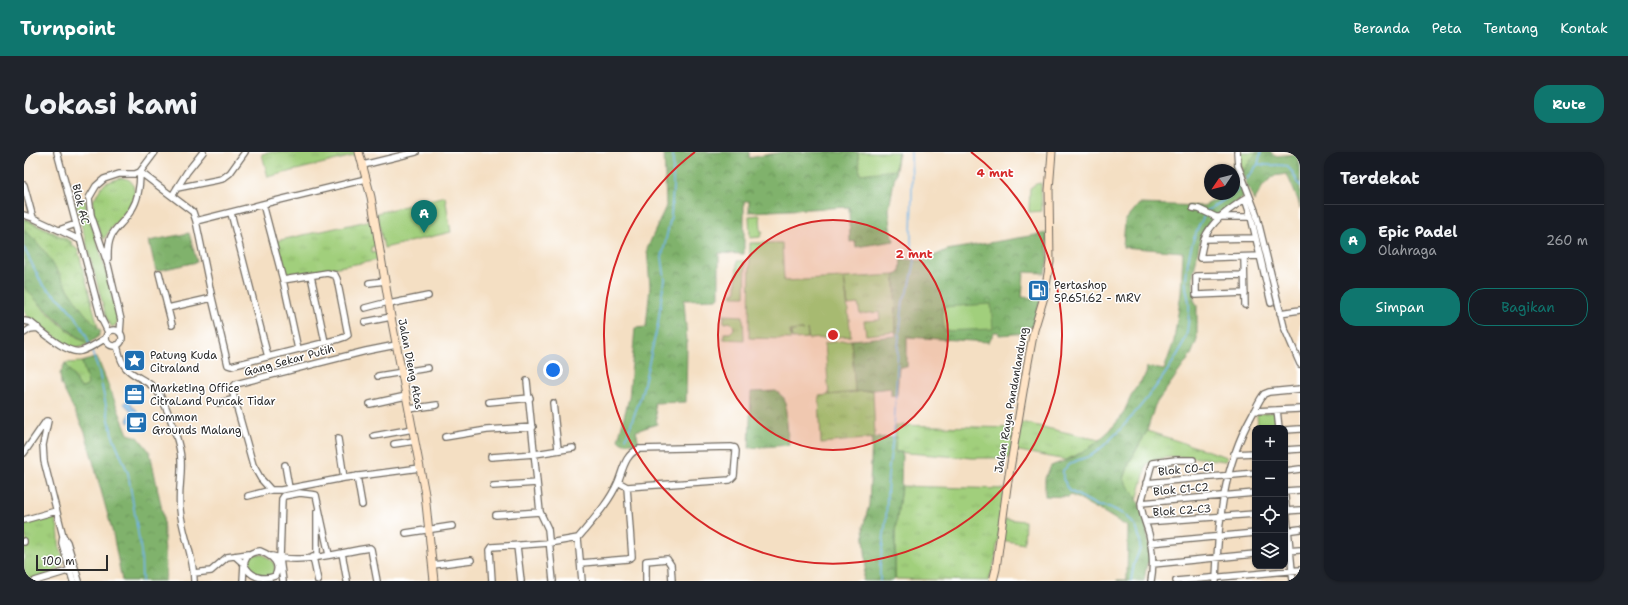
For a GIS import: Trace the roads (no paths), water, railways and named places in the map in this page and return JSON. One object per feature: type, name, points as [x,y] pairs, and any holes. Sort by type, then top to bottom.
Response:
[{"type":"street","name":"Blok AC","points":[[57,152],[101,318],[108,332]]},
{"type":"street","points":[[106,338],[109,344],[113,346],[117,345],[122,340],[120,333],[121,320],[108,264],[89,208],[89,198],[100,182],[109,177],[119,174],[135,174],[140,172],[155,152]]},
{"type":"street","points":[[172,196],[187,172],[204,152]]},
{"type":"street","points":[[177,188],[222,179],[230,173],[245,152]]},
{"type":"street","name":"Jalan Dieng Atas","points":[[359,152],[380,250],[396,345],[420,468],[430,530],[434,581]]},
{"type":"street","points":[[363,165],[416,152]]},
{"type":"street","name":"Jalan Raya Pandanlandung","points":[[993,581],[1028,361],[1034,330],[1044,297],[1049,269],[1051,249],[1049,190],[1052,152]]},
{"type":"street","points":[[1237,152],[1238,166],[1246,189],[1271,303]]},
{"type":"street","points":[[140,172],[193,212],[228,365],[231,366],[345,338],[348,333],[337,279],[333,273],[283,280]]},
{"type":"street","points":[[108,264],[108,240],[134,204],[140,184],[140,172]]},
{"type":"street","points":[[196,221],[366,179]]},
{"type":"street","points":[[24,185],[33,218]]},
{"type":"street","points":[[1247,198],[1216,217],[1204,238],[1200,258],[1260,256]]},
{"type":"street","points":[[1247,198],[1256,213],[1280,313],[1300,364]]},
{"type":"street","points":[[263,204],[283,280],[298,349]]},
{"type":"street","points":[[1193,208],[1216,217],[1251,217]]},
{"type":"street","points":[[231,213],[268,357]]},
{"type":"street","points":[[24,214],[80,240]]},
{"type":"street","points":[[59,230],[76,224]]},
{"type":"street","points":[[1204,238],[1256,238]]},
{"type":"street","points":[[100,242],[108,240]]},
{"type":"street","points":[[1244,257],[1245,305]]},
{"type":"street","points":[[159,273],[172,326]]},
{"type":"street","points":[[1244,275],[1196,276],[1196,294],[1244,293]]},
{"type":"street","points":[[311,276],[325,342]]},
{"type":"street","points":[[369,284],[385,281]]},
{"type":"street","points":[[365,308],[428,296]]},
{"type":"street","points":[[168,308],[212,298]]},
{"type":"street","points":[[1280,313],[1300,310]]},
{"type":"street","points":[[365,322],[391,317]]},
{"type":"street","points":[[24,322],[30,322],[70,351],[80,352],[92,346],[106,338],[108,332],[114,330],[120,333]]},
{"type":"street","points":[[24,333],[30,329],[39,328]]},
{"type":"street","points":[[117,345],[125,367],[156,390],[163,400],[167,412],[180,454],[180,511],[189,543],[194,581]]},
{"type":"street","name":"Gang Sekar Putih","points":[[271,490],[261,479],[253,465],[232,388],[236,384],[366,350],[396,345]]},
{"type":"street","points":[[378,376],[428,368]]},
{"type":"street","points":[[527,380],[533,428],[540,512],[548,529],[552,581]]},
{"type":"street","points":[[1216,579],[1222,496],[1234,454],[1242,434],[1262,395],[1266,392],[1300,389]]},
{"type":"street","points":[[370,404],[406,396]]},
{"type":"street","points":[[489,402],[530,398]]},
{"type":"street","points":[[219,403],[235,399]]},
{"type":"street","points":[[553,404],[558,449]]},
{"type":"street","points":[[409,409],[437,405]]},
{"type":"street","points":[[1254,411],[1300,409]]},
{"type":"street","points":[[1277,410],[1279,425]]},
{"type":"street","points":[[24,453],[41,426],[48,421],[43,445],[43,453],[63,536],[62,543],[73,570],[74,580]]},
{"type":"street","points":[[374,436],[413,428]]},
{"type":"street","points":[[445,436],[487,430],[533,428]]},
{"type":"street","points":[[1288,430],[1300,429]]},
{"type":"street","points":[[338,439],[344,478]]},
{"type":"street","points":[[394,444],[415,441]]},
{"type":"street","points":[[492,581],[490,548],[493,546],[517,546],[549,543],[578,538],[606,504],[618,482],[629,456],[639,449],[732,447],[735,448],[736,451],[734,476],[732,480],[626,487],[618,482]]},
{"type":"street","points":[[491,457],[535,454],[558,449],[573,448]]},
{"type":"street","points":[[1288,450],[1300,449]]},
{"type":"street","points":[[1234,454],[1252,453]]},
{"type":"street","points":[[1151,581],[1153,564],[1141,503],[1151,465],[1154,462],[1193,460]]},
{"type":"street","points":[[285,465],[290,488]]},
{"type":"street","points":[[248,496],[271,490],[344,478],[420,468]]},
{"type":"street","points":[[1288,471],[1300,469]]},
{"type":"street","name":"Blok C0-C1","points":[[1146,483],[1252,473]]},
{"type":"street","points":[[357,476],[362,505]]},
{"type":"street","points":[[493,486],[537,483]]},
{"type":"street","points":[[581,563],[628,559],[632,557],[626,487]]},
{"type":"street","points":[[1288,491],[1300,490]]},
{"type":"street","points":[[283,580],[281,563],[282,497],[300,493],[314,494],[317,496],[329,555]]},
{"type":"street","name":"Blok C1-C2","points":[[1141,503],[1252,493]]},
{"type":"street","points":[[317,499],[315,557],[318,581]]},
{"type":"street","points":[[1288,511],[1300,510]]},
{"type":"street","points":[[24,520],[56,511]]},
{"type":"street","points":[[496,515],[540,512]]},
{"type":"street","name":"Blok C2-C3","points":[[1145,522],[1252,514]]},
{"type":"street","points":[[406,533],[452,526]]},
{"type":"street","points":[[1288,531],[1300,529]]},
{"type":"street","points":[[1150,543],[1252,533]]},
{"type":"street","points":[[578,538],[582,581]]},
{"type":"street","points":[[517,546],[521,581]]},
{"type":"street","points":[[272,556],[276,561],[281,563],[367,548],[371,549],[377,581]]},
{"type":"street","points":[[1288,551],[1300,550]]},
{"type":"street","points":[[194,572],[211,570],[227,557],[260,551],[272,556],[281,563]]},
{"type":"street","points":[[342,553],[348,581]]},
{"type":"street","points":[[243,580],[244,564],[248,554]]},
{"type":"street","points":[[1153,564],[1252,554]]},
{"type":"street","points":[[1288,555],[1293,581]]},
{"type":"street","points":[[235,556],[244,564],[252,575]]},
{"type":"street","points":[[646,581],[646,561],[667,559],[671,566],[672,581]]},
{"type":"street","points":[[433,565],[471,560]]},
{"type":"street","points":[[275,576],[281,563]]},
{"type":"street","points":[[35,581],[73,570]]},
{"type":"street","points":[[1176,581],[1216,579],[1300,570]]},
{"type":"street","points":[[243,580],[248,575],[252,575],[266,579],[275,576],[283,580]]},
{"type":"water","points":[[126,401],[132,401],[131,405],[137,411],[135,418],[128,423],[127,420],[131,411],[124,404]]},
{"type":"waterway","points":[[626,438],[641,396],[658,324],[665,280],[662,257],[671,216],[673,152]]},
{"type":"waterway","points":[[880,581],[880,565],[886,520],[888,474],[894,430],[898,347],[903,301],[910,285],[915,261],[911,243],[911,152]]},
{"type":"waterway","points":[[1246,180],[1258,164],[1261,152]]},
{"type":"waterway","points":[[1258,164],[1284,165],[1291,170],[1300,186]]},
{"type":"waterway","points":[[1240,188],[1243,185]]},
{"type":"waterway","points":[[1207,211],[1224,200]]},
{"type":"waterway","points":[[1131,581],[1134,564],[1140,549],[1140,539],[1136,527],[1126,515],[1109,507],[1098,506],[1070,491],[1063,479],[1063,470],[1074,462],[1093,454],[1104,446],[1117,433],[1147,398],[1174,361],[1183,345],[1187,332],[1189,313],[1189,302],[1186,289],[1188,263],[1191,246],[1205,214]]},
{"type":"waterway","points":[[24,248],[42,284],[62,301],[76,317],[86,335],[99,372],[112,434],[128,473],[141,551],[142,581]]},
{"type":"place","name":"Epic Padel","points":[[424,233]]},
{"type":"place","name":"Pertashop 5P.651.62 - MRV","points":[[1038,291]]},
{"type":"place","name":"Patung Kuda Citraland","points":[[134,361]]},
{"type":"place","name":"Marketing Office CitraLand Puncak Tidar","points":[[134,394]]},
{"type":"place","name":"Common Grounds Malang","points":[[136,423]]}]
